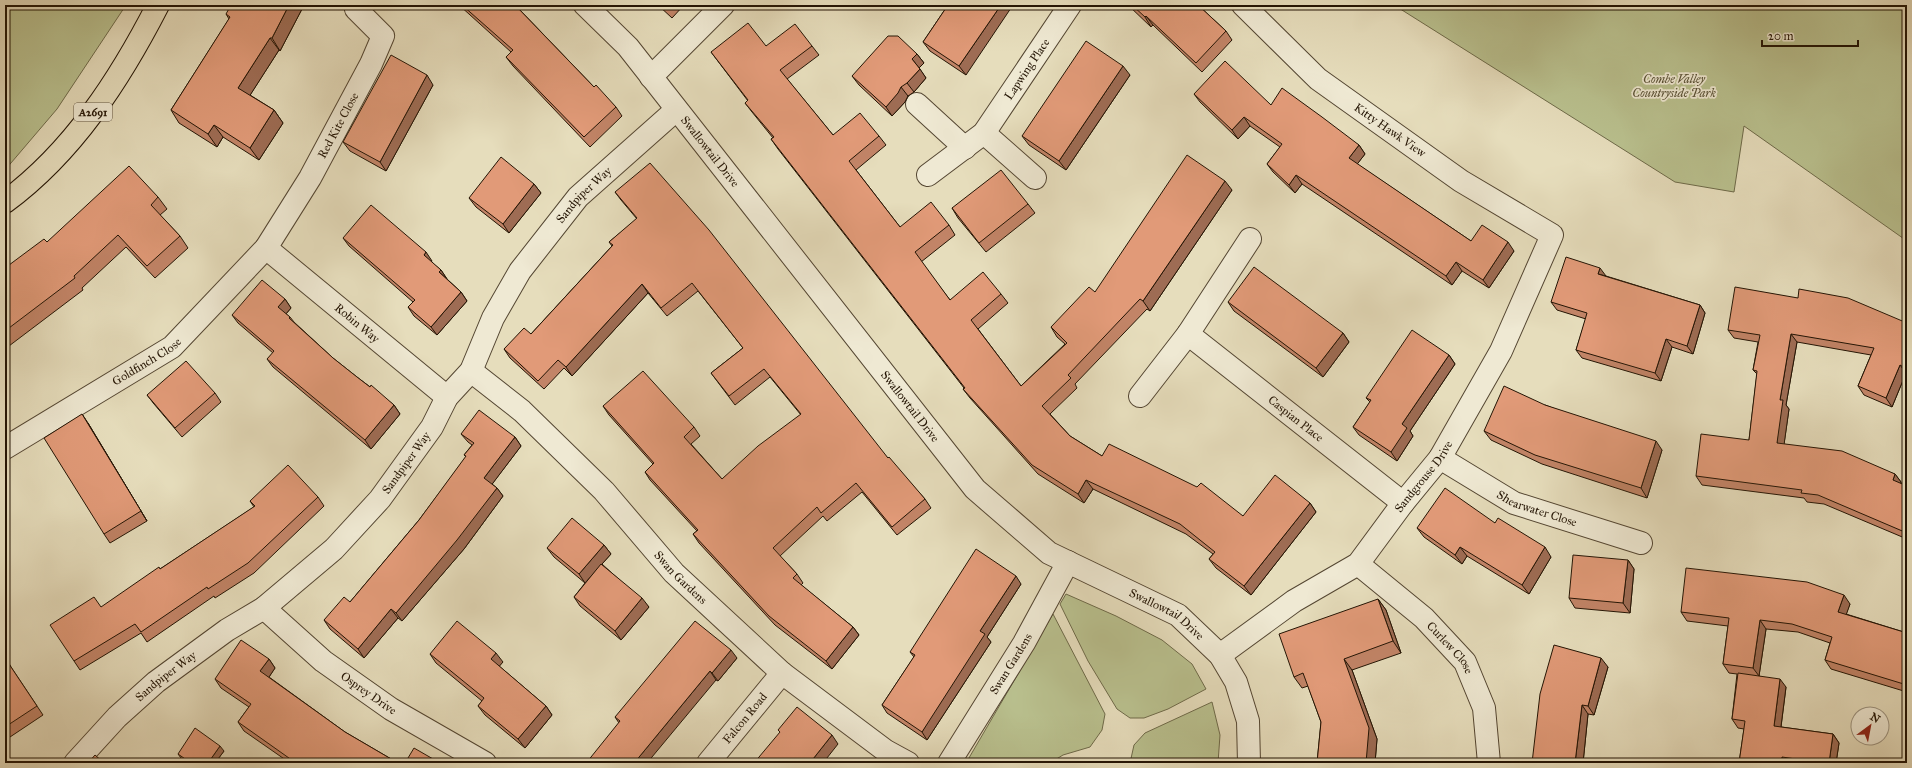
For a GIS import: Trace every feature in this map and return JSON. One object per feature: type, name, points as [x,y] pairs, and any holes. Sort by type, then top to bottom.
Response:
[{"type":"main road","name":"A2691","points":[[5,202],[27,186],[61,153],[85,123],[142,37],[158,5]]},
{"type":"street","name":"Red Kite Close","points":[[266,248],[310,178],[371,64],[383,36],[356,9],[358,5]]},
{"type":"street","name":"Swallowtail Drive","points":[[584,5],[628,47],[975,489],[1049,553],[1178,615],[1220,655],[1236,682],[1248,721],[1249,763]]},
{"type":"street","points":[[651,77],[722,5]]},
{"type":"street","name":"Lapwing Place","points":[[928,175],[984,133],[1070,5]]},
{"type":"street","name":"Kitty Hawk View","points":[[1243,5],[1318,78],[1461,181],[1552,235]]},
{"type":"street","points":[[917,104],[964,148]]},
{"type":"street","name":"Sandpiper Way","points":[[75,763],[117,717],[156,682],[227,630],[264,608],[334,548],[380,499],[432,427],[447,397],[471,371],[494,318],[525,264],[578,197],[676,110]]},
{"type":"street","points":[[984,133],[1034,178]]},
{"type":"street","name":"Sandgrouse Drive","points":[[1220,655],[1294,601],[1358,564],[1402,503],[1440,458],[1501,351],[1552,235]]},
{"type":"street","points":[[1140,396],[1188,334],[1250,239]]},
{"type":"street","name":"Robin Way","points":[[266,248],[447,397]]},
{"type":"street","name":"Goldfinch Close","points":[[5,448],[172,347],[266,248]]},
{"type":"street","name":"Caspian Place","points":[[1188,334],[1402,503]]},
{"type":"street","name":"Swan Gardens","points":[[471,371],[522,411],[604,491],[674,573],[782,673],[886,751],[908,763]]},
{"type":"street","name":"Shearwater Close","points":[[1440,458],[1514,503],[1641,543]]},
{"type":"street","name":"Swan Gardens","points":[[949,763],[1024,643],[1068,562]]},
{"type":"street","name":"Curlew Close","points":[[1358,564],[1424,618],[1465,662],[1484,708],[1489,763]]},
{"type":"street","name":"Osprey Drive","points":[[264,608],[323,661],[385,704],[485,763]]},
{"type":"street","name":"Falcon Road","points":[[708,763],[782,673]]},
{"type":"green space","points":[[5,5],[126,5],[57,109],[5,170]]},
{"type":"green space","name":"Combe Valley Countryside Park","points":[[1394,5],[1907,5],[1907,241],[1744,126],[1734,192],[1675,182]]},
{"type":"green space","points":[[1066,594],[1116,616],[1162,640],[1192,664],[1206,689],[1168,709],[1144,718],[1130,718],[1117,709],[1088,661],[1060,604]]},
{"type":"green space","points":[[1053,614],[1105,714],[1102,730],[1090,747],[1063,755],[1050,763],[966,763]]},
{"type":"green space","points":[[1212,702],[1220,735],[1218,763],[1130,763],[1134,745],[1145,733]]},
{"type":"building","points":[[231,5],[289,5],[272,38],[270,38],[238,88],[274,110],[250,148],[214,125],[208,134],[171,110],[230,17],[226,14]]},
{"type":"building","points":[[462,5],[515,5],[594,87],[596,85],[616,107],[584,137],[506,57],[513,50]]},
{"type":"building","points":[[661,5],[669,5],[665,9]]},
{"type":"building","points":[[948,5],[1001,5],[959,66],[923,42]]},
{"type":"building","points":[[1132,5],[1198,5],[1226,31],[1196,63],[1146,16],[1145,17]]},
{"type":"building","points":[[748,23],[766,46],[795,24],[812,46],[780,70],[833,135],[860,113],[879,136],[849,161],[900,227],[931,202],[949,225],[915,252],[950,300],[983,272],[1001,294],[971,320],[1021,386],[1067,343],[1051,327],[1089,287],[1095,292],[1187,155],[1225,181],[1143,301],[1140,299],[1068,375],[1071,378],[1042,406],[1070,436],[1102,456],[1109,444],[1197,487],[1201,483],[1243,516],[1275,475],[1310,503],[1244,586],[1209,559],[1215,552],[1180,524],[1086,480],[1078,494],[1032,465],[963,389],[965,388],[771,139],[774,137],[745,103],[748,100],[711,52]]},
{"type":"building","points":[[888,36],[898,36],[917,54],[912,59],[920,69],[907,83],[901,87],[886,107],[852,76]]},
{"type":"building","points":[[1086,41],[1123,66],[1059,161],[1022,136]]},
{"type":"building","points":[[391,55],[427,75],[380,162],[343,142]]},
{"type":"building","points":[[1225,61],[1271,105],[1282,88],[1322,117],[1359,145],[1349,158],[1471,241],[1482,225],[1508,242],[1483,280],[1456,262],[1446,276],[1296,175],[1289,185],[1267,164],[1282,144],[1244,117],[1232,130],[1194,94]]},
{"type":"building","points":[[501,157],[534,184],[503,224],[469,198]]},
{"type":"building","points":[[650,163],[709,230],[888,458],[889,457],[925,499],[892,527],[856,483],[821,513],[817,507],[773,548],[797,574],[793,578],[853,627],[826,661],[769,616],[693,534],[698,530],[645,472],[654,463],[603,406],[643,371],[694,427],[684,437],[722,479],[758,446],[801,414],[764,369],[729,396],[711,373],[743,348],[692,283],[661,308],[642,284],[566,367],[558,360],[538,381],[504,349],[524,328],[531,334],[613,245],[609,242],[637,218],[615,192]]},
{"type":"building","points":[[129,166],[158,197],[151,205],[180,236],[147,266],[118,235],[74,276],[75,278],[5,331],[5,268],[44,239],[47,242]]},
{"type":"building","points":[[1001,170],[1028,204],[979,243],[952,208]]},
{"type":"building","points":[[371,205],[426,252],[424,255],[441,270],[439,272],[461,292],[431,327],[408,307],[415,300],[343,238]]},
{"type":"building","points":[[1566,257],[1600,268],[1598,274],[1700,305],[1687,346],[1666,339],[1655,373],[1576,350],[1587,313],[1551,302]]},
{"type":"building","points":[[1254,267],[1343,333],[1316,368],[1228,302]]},
{"type":"building","points":[[262,280],[285,299],[278,307],[290,317],[289,318],[333,358],[370,387],[371,385],[394,405],[365,440],[267,359],[274,351],[232,315]]},
{"type":"building","points":[[1735,287],[1798,298],[1799,289],[1848,298],[1907,323],[1907,369],[1900,365],[1886,398],[1858,386],[1874,348],[1791,334],[1780,400],[1783,400],[1777,443],[1842,451],[1895,474],[1893,480],[1907,486],[1907,533],[1818,495],[1801,493],[1802,490],[1696,476],[1701,434],[1749,440],[1757,371],[1753,370],[1760,335],[1728,330]]},
{"type":"building","points":[[1412,330],[1449,355],[1402,424],[1407,428],[1391,452],[1353,427],[1371,400],[1366,398]]},
{"type":"building","points":[[186,361],[215,393],[175,428],[147,395]]},
{"type":"building","points":[[1504,386],[1545,405],[1656,441],[1641,488],[1535,455],[1484,431]]},
{"type":"building","points":[[479,410],[515,437],[484,478],[497,488],[457,540],[396,613],[391,609],[358,649],[324,620],[344,597],[350,602],[419,520],[474,443],[461,434]]},
{"type":"building","points":[[82,414],[141,511],[104,534],[44,438]]},
{"type":"building","points":[[288,465],[318,497],[248,563],[208,589],[207,587],[141,632],[135,624],[74,661],[50,625],[94,597],[101,607],[159,567],[160,569],[255,506],[250,501]]},
{"type":"building","points":[[1445,488],[1495,523],[1498,518],[1545,547],[1522,585],[1460,547],[1455,555],[1417,528]]},
{"type":"building","points":[[572,518],[604,545],[579,574],[547,548]]},
{"type":"building","points":[[976,549],[1016,576],[980,631],[985,634],[922,732],[882,705],[915,655],[910,652]]},
{"type":"building","points":[[1573,555],[1628,560],[1623,603],[1569,598]]},
{"type":"building","points":[[601,564],[642,598],[615,631],[574,597]]},
{"type":"building","points":[[1686,568],[1807,582],[1844,595],[1838,612],[1907,633],[1907,685],[1825,660],[1832,637],[1792,624],[1760,620],[1753,668],[1723,664],[1729,618],[1681,612]]},
{"type":"building","points":[[1378,599],[1393,641],[1344,659],[1369,728],[1366,763],[1317,763],[1321,722],[1303,673],[1294,677],[1279,634]]},
{"type":"building","points":[[457,621],[496,653],[491,659],[546,706],[518,739],[478,706],[484,698],[430,654]]},
{"type":"building","points":[[695,621],[731,650],[712,673],[710,671],[635,762],[637,763],[587,763],[620,721],[615,717]]},
{"type":"building","points":[[241,640],[269,659],[260,671],[345,732],[398,763],[296,763],[238,722],[251,704],[215,679]]},
{"type":"building","points":[[1554,645],[1601,658],[1588,706],[1582,705],[1575,763],[1532,763],[1540,694]]},
{"type":"building","points":[[5,658],[37,706],[5,727]]},
{"type":"building","points":[[1738,673],[1780,679],[1774,726],[1833,734],[1829,763],[1782,757],[1781,763],[1739,763],[1745,721],[1732,719]]},
{"type":"building","points":[[797,707],[832,735],[813,759],[812,758],[807,763],[754,763],[780,732],[778,730]]},
{"type":"building","points":[[195,728],[220,746],[208,763],[191,763],[178,754]]},
{"type":"building","points":[[414,748],[440,763],[405,763]]},
{"type":"building","points":[[95,755],[104,763],[88,763]]}]
